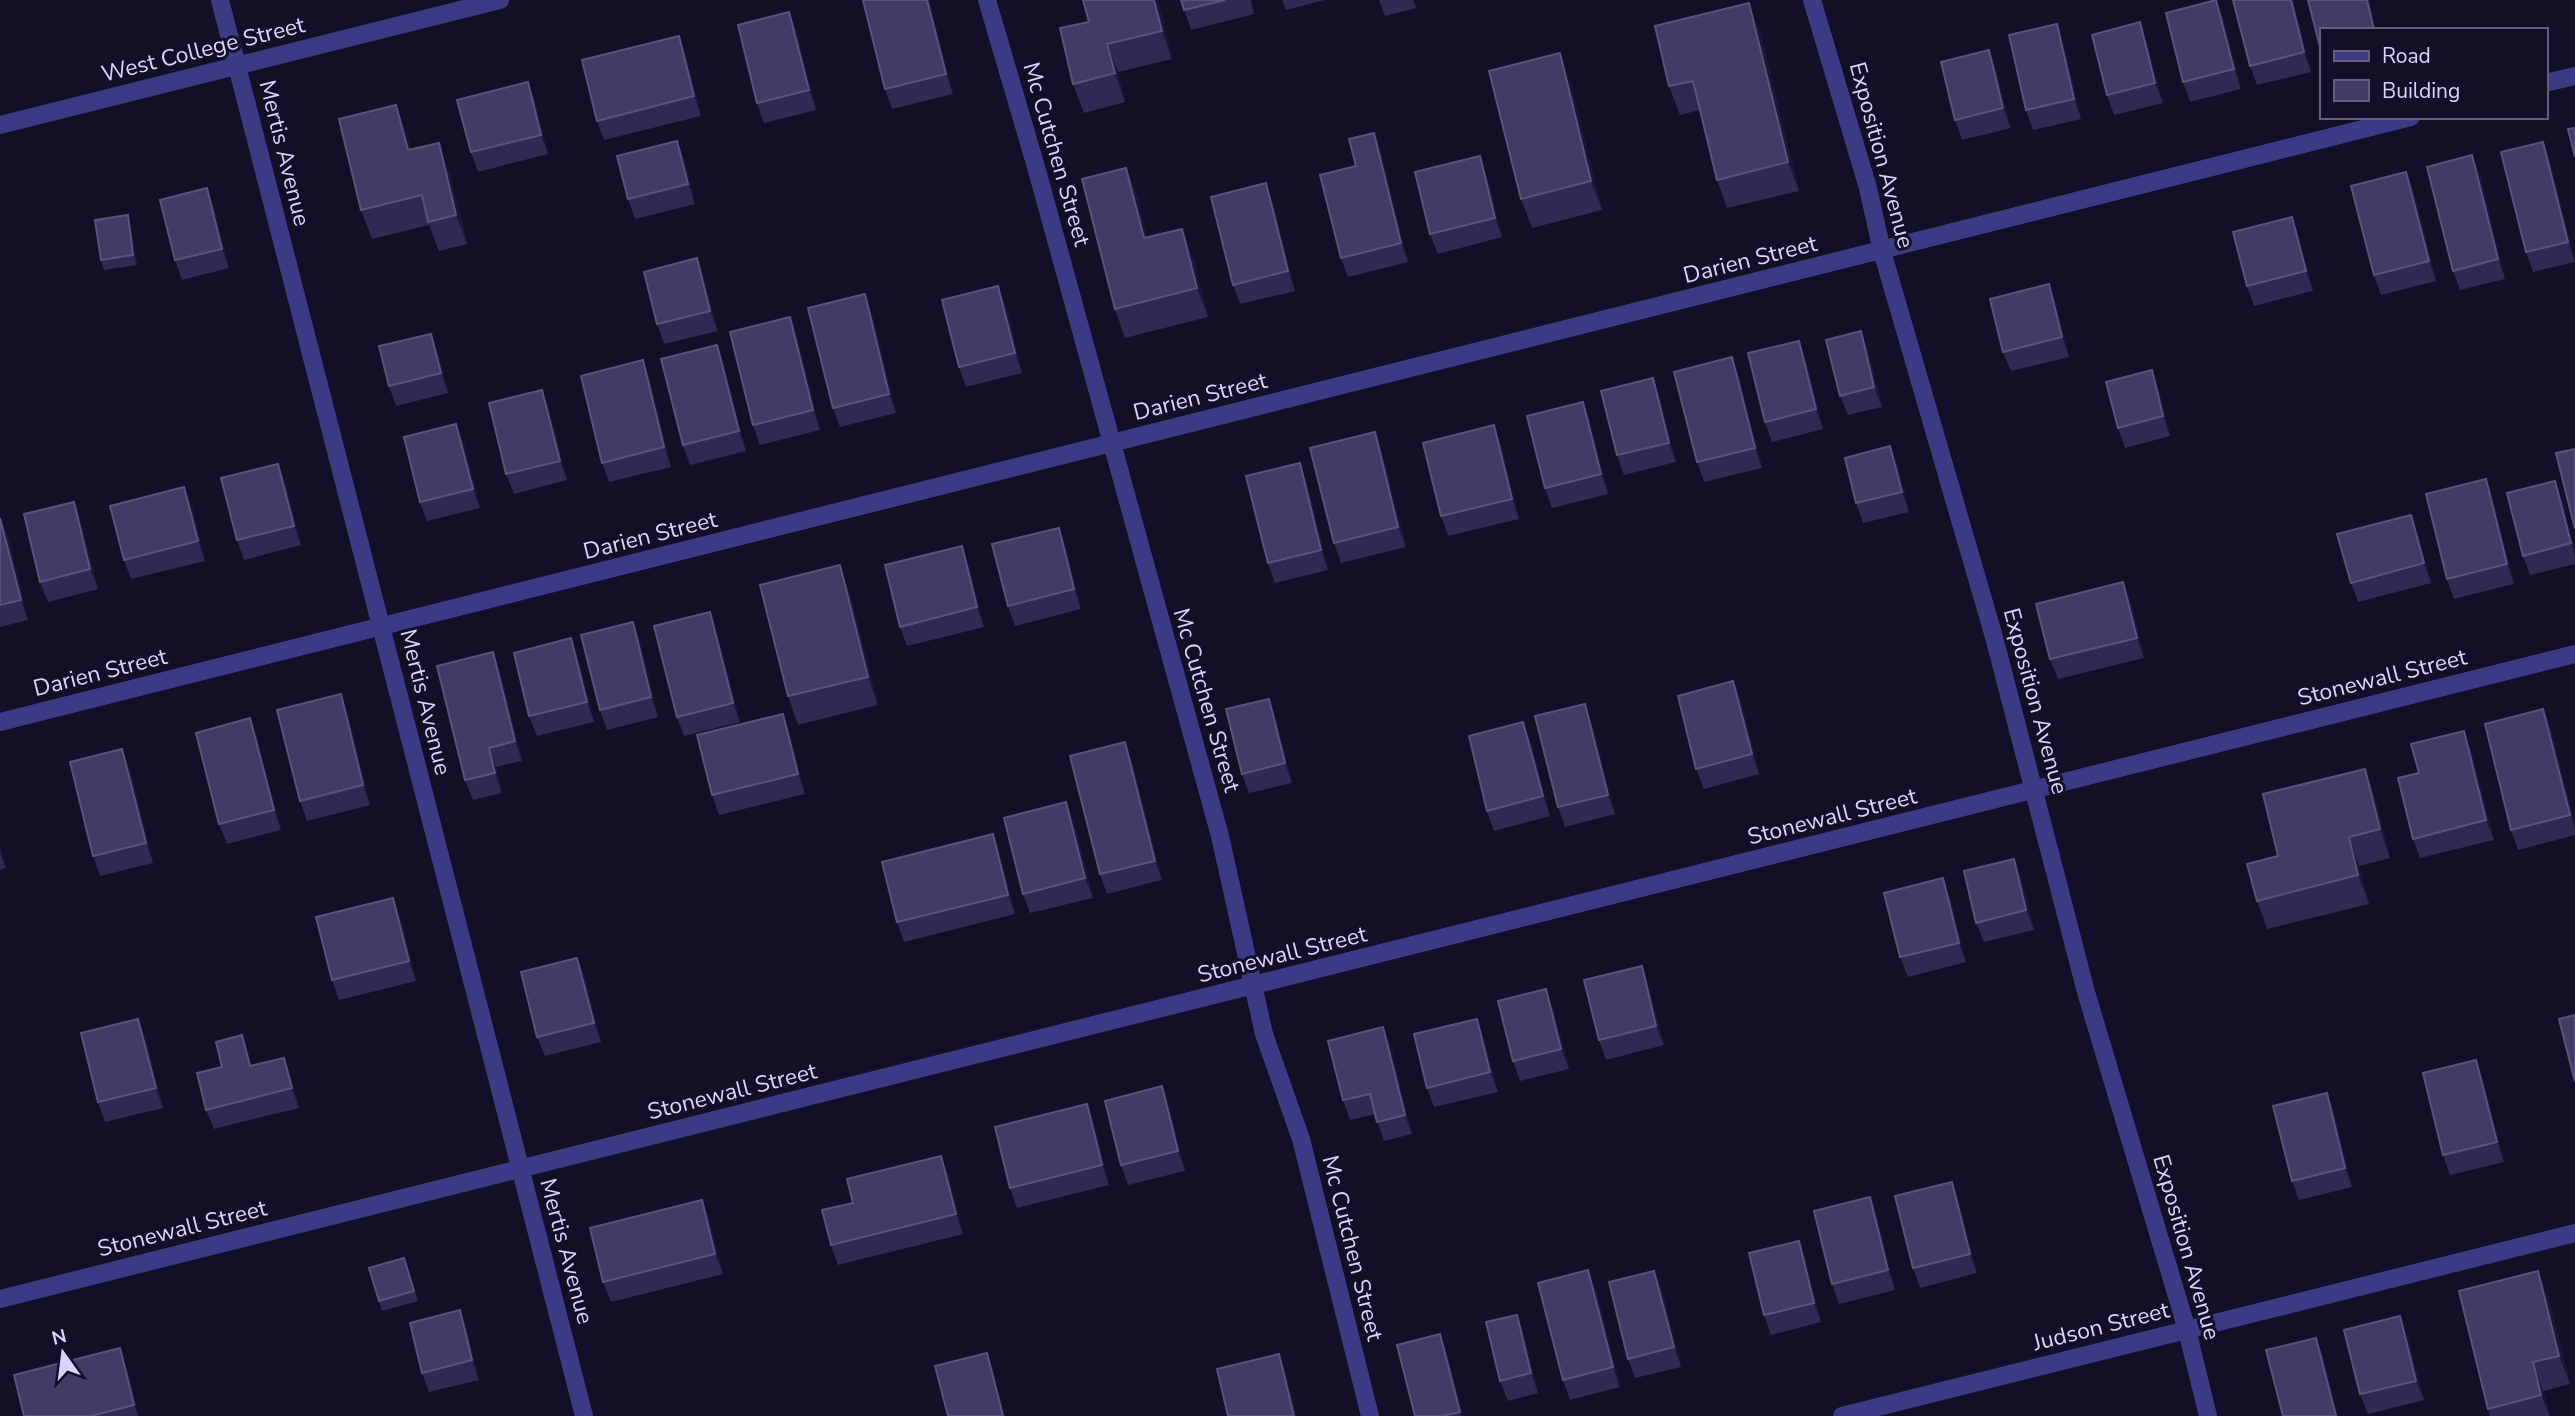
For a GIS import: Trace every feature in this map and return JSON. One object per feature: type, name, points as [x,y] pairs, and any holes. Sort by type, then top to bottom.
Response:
[{"type":"street","name":"Mertis Avenue","points":[[220,0],[584,1416]]},
{"type":"street","name":"West College Street","points":[[0,125],[500,0]]},
{"type":"street","name":"Mc Cutchen Street","points":[[987,0],[1037,167],[1220,836],[1264,1034],[1300,1139],[1370,1416]]},
{"type":"street","name":"Exposition Avenue","points":[[1812,0],[1868,188],[1882,251],[1994,637],[2086,992],[2187,1330],[2208,1416]]},
{"type":"street","points":[[2547,83],[2575,76]]},
{"type":"street","name":"Darien Street","points":[[0,722],[2403,119]]},
{"type":"street","name":"Stonewall Street","points":[[0,1299],[2575,654]]},
{"type":"street","name":"Judson Street","points":[[1842,1416],[2575,1233]]},
{"type":"building","points":[[863,0],[927,0],[946,74],[885,89]]},
{"type":"building","points":[[1083,0],[1154,0],[1162,31],[1107,44],[1115,73],[1073,84],[1060,28],[1089,22]]},
{"type":"building","points":[[1181,0],[1225,0],[1184,10]]},
{"type":"building","points":[[2216,0],[2234,69],[2183,82],[2166,13]]},
{"type":"building","points":[[2233,0],[2291,0],[2304,52],[2250,66]]},
{"type":"building","points":[[2308,0],[2367,0],[2374,28],[2320,28],[2320,47]]},
{"type":"building","points":[[1749,3],[1788,162],[1717,180],[1693,81],[1669,86],[1655,26]]},
{"type":"building","points":[[789,12],[809,90],[757,103],[738,25]]},
{"type":"building","points":[[2140,22],[2155,83],[2107,95],[2092,35]]},
{"type":"building","points":[[2057,24],[2074,99],[2026,110],[2009,35]]},
{"type":"building","points":[[679,36],[694,96],[597,121],[582,60]]},
{"type":"building","points":[[1989,50],[2003,108],[1955,120],[1941,62]]},
{"type":"building","points":[[1560,53],[1591,181],[1521,199],[1489,71]]},
{"type":"building","points":[[528,82],[541,135],[471,152],[457,100]]},
{"type":"building","points":[[396,105],[408,150],[439,143],[456,215],[428,222],[422,195],[361,210],[339,119]]},
{"type":"building","points":[[2575,128],[2575,157],[2568,129]]},
{"type":"building","points":[[1374,133],[1401,243],[1341,258],[1320,175],[1356,166],[1349,139]]},
{"type":"building","points":[[677,141],[688,184],[628,199],[617,156]]},
{"type":"building","points":[[2543,142],[2568,242],[2526,252],[2501,152]]},
{"type":"building","points":[[2472,155],[2498,259],[2453,271],[2427,167]]},
{"type":"building","points":[[1480,156],[1495,218],[1430,234],[1415,172]]},
{"type":"building","points":[[1126,168],[1144,238],[1182,229],[1197,288],[1115,309],[1082,179]]},
{"type":"building","points":[[2406,172],[2429,261],[2374,275],[2351,186]]},
{"type":"building","points":[[1266,183],[1288,271],[1233,285],[1211,197]]},
{"type":"building","points":[[207,188],[222,249],[175,260],[160,200]]},
{"type":"building","points":[[128,215],[133,255],[101,260],[95,220]]},
{"type":"building","points":[[2292,217],[2306,271],[2247,286],[2233,232]]},
{"type":"building","points":[[697,258],[710,311],[657,324],[644,272]]},
{"type":"building","points":[[2049,284],[2062,337],[2003,352],[1990,299]]},
{"type":"building","points":[[998,286],[1015,353],[959,367],[942,300]]},
{"type":"building","points":[[865,294],[889,394],[833,408],[808,308]]},
{"type":"building","points":[[790,317],[813,410],[753,425],[730,332]]},
{"type":"building","points":[[1861,331],[1874,387],[1840,396],[1826,340]]},
{"type":"building","points":[[431,334],[441,373],[389,386],[379,346]]},
{"type":"building","points":[[1799,341],[1816,409],[1765,422],[1748,353]]},
{"type":"building","points":[[717,345],[739,431],[683,445],[661,359]]},
{"type":"building","points":[[1732,357],[1755,448],[1697,462],[1674,372]]},
{"type":"building","points":[[643,360],[664,447],[602,463],[581,376]]},
{"type":"building","points":[[2152,370],[2163,416],[2118,428],[2106,382]]},
{"type":"building","points":[[1653,378],[1669,443],[1617,455],[1601,391]]},
{"type":"building","points":[[542,390],[560,461],[506,474],[489,403]]},
{"type":"building","points":[[1583,402],[1601,474],[1545,488],[1527,416]]},
{"type":"building","points":[[456,424],[473,489],[420,502],[404,437]]},
{"type":"building","points":[[1494,425],[1512,499],[1441,516],[1423,443]]},
{"type":"building","points":[[1375,432],[1398,527],[1334,543],[1310,448]]},
{"type":"building","points":[[1890,446],[1902,492],[1856,503],[1845,458]]},
{"type":"building","points":[[2575,449],[2575,529],[2556,453]]},
{"type":"building","points":[[1300,463],[1321,550],[1268,563],[1246,476]]},
{"type":"building","points":[[278,464],[294,526],[237,540],[221,478]]},
{"type":"building","points":[[2486,479],[2507,564],[2447,579],[2426,494]]},
{"type":"building","points":[[2555,481],[2571,543],[2523,556],[2507,493]]},
{"type":"building","points":[[184,487],[198,541],[124,560],[110,506]]},
{"type":"building","points":[[74,502],[90,569],[40,582],[24,514]]},
{"type":"building","points":[[2411,515],[2424,563],[2351,583],[2337,534]]},
{"type":"building","points":[[0,518],[21,600],[0,605]]},
{"type":"building","points":[[1059,528],[1074,589],[1008,606],[992,544]]},
{"type":"building","points":[[962,546],[977,607],[900,627],[885,565]]},
{"type":"building","points":[[840,565],[868,677],[788,696],[760,585]]},
{"type":"building","points":[[2123,582],[2137,638],[2050,659],[2036,604]]},
{"type":"building","points":[[710,612],[733,703],[677,717],[654,626]]},
{"type":"building","points":[[633,622],[651,697],[600,710],[581,635]]},
{"type":"building","points":[[571,638],[587,702],[529,716],[514,653]]},
{"type":"building","points":[[493,652],[515,741],[489,748],[495,773],[465,780],[437,666]]},
{"type":"building","points":[[1733,681],[1752,754],[1696,769],[1678,696]]},
{"type":"building","points":[[341,694],[363,785],[300,801],[277,710]]},
{"type":"building","points":[[1269,699],[1285,763],[1242,774],[1226,709]]},
{"type":"building","points":[[1585,704],[1608,795],[1558,807],[1535,716]]},
{"type":"building","points":[[2543,709],[2570,815],[2511,830],[2485,724]]},
{"type":"building","points":[[783,714],[798,774],[712,795],[697,735]]},
{"type":"building","points":[[250,718],[274,810],[219,824],[196,733]]},
{"type":"building","points":[[1523,722],[1543,796],[1487,811],[1469,736]]},
{"type":"building","points":[[2464,731],[2486,820],[2413,839],[2398,778],[2419,773],[2411,744]]},
{"type":"building","points":[[1125,742],[1155,861],[1100,874],[1070,756]]},
{"type":"building","points":[[122,749],[146,843],[93,856],[70,762]]},
{"type":"building","points":[[2365,769],[2380,829],[2349,837],[2358,875],[2257,901],[2247,864],[2278,856],[2263,794]]},
{"type":"building","points":[[1066,802],[1085,878],[1023,894],[1004,818]]},
{"type":"building","points":[[993,834],[1008,895],[897,922],[882,862]]},
{"type":"building","points":[[2014,859],[2026,910],[1976,923],[1964,871]]},
{"type":"building","points":[[1943,878],[1959,943],[1900,957],[1884,893]]},
{"type":"building","points":[[393,898],[409,961],[332,980],[316,917]]},
{"type":"building","points":[[577,958],[594,1023],[537,1037],[521,972]]},
{"type":"building","points":[[1642,966],[1656,1026],[1599,1040],[1584,980]]},
{"type":"building","points":[[1546,989],[1561,1049],[1513,1061],[1498,1001]]},
{"type":"building","points":[[2575,1015],[2575,1082],[2559,1019]]},
{"type":"building","points":[[138,1019],[156,1088],[98,1102],[81,1033]]},
{"type":"building","points":[[1477,1019],[1490,1072],[1427,1088],[1414,1034]]},
{"type":"building","points":[[1383,1027],[1405,1115],[1377,1122],[1370,1094],[1343,1100],[1328,1041]]},
{"type":"building","points":[[242,1035],[250,1066],[284,1058],[292,1088],[206,1110],[197,1073],[222,1067],[216,1042]]},
{"type":"building","points":[[2476,1060],[2497,1142],[2443,1155],[2423,1073]]},
{"type":"building","points":[[1162,1086],[1178,1151],[1121,1165],[1105,1101]]},
{"type":"building","points":[[2327,1093],[2345,1168],[2292,1181],[2273,1106]]},
{"type":"building","points":[[1087,1104],[1102,1165],[1010,1188],[995,1127]]},
{"type":"building","points":[[941,1156],[956,1214],[831,1245],[822,1210],[853,1203],[847,1179]]},
{"type":"building","points":[[1952,1182],[1970,1254],[1913,1268],[1895,1196]]},
{"type":"building","points":[[1870,1197],[1888,1270],[1832,1284],[1814,1211]]},
{"type":"building","points":[[702,1200],[715,1254],[603,1282],[590,1228]]},
{"type":"building","points":[[1799,1241],[1814,1303],[1764,1315],[1749,1253]]},
{"type":"building","points":[[404,1258],[414,1291],[379,1301],[369,1268]]},
{"type":"building","points":[[1588,1270],[1613,1367],[1563,1380],[1538,1283]]},
{"type":"building","points":[[1654,1271],[1674,1347],[1628,1359],[1609,1282]]},
{"type":"building","points":[[2538,1271],[2559,1356],[2533,1362],[2541,1395],[2488,1409],[2459,1291]]},
{"type":"building","points":[[460,1310],[472,1360],[422,1373],[410,1323]]},
{"type":"building","points":[[1517,1315],[1531,1373],[1500,1381],[1486,1322]]},
{"type":"building","points":[[2400,1316],[2416,1381],[2360,1394],[2344,1330]]},
{"type":"building","points":[[1440,1334],[1460,1412],[1442,1416],[1415,1416],[1397,1345]]},
{"type":"building","points":[[2316,1338],[2336,1416],[2283,1416],[2266,1350]]},
{"type":"building","points":[[120,1348],[134,1405],[91,1416],[24,1416],[14,1375]]},
{"type":"building","points":[[987,1353],[1003,1416],[948,1416],[935,1366]]},
{"type":"building","points":[[1279,1354],[1294,1416],[1228,1416],[1217,1369]]}]
